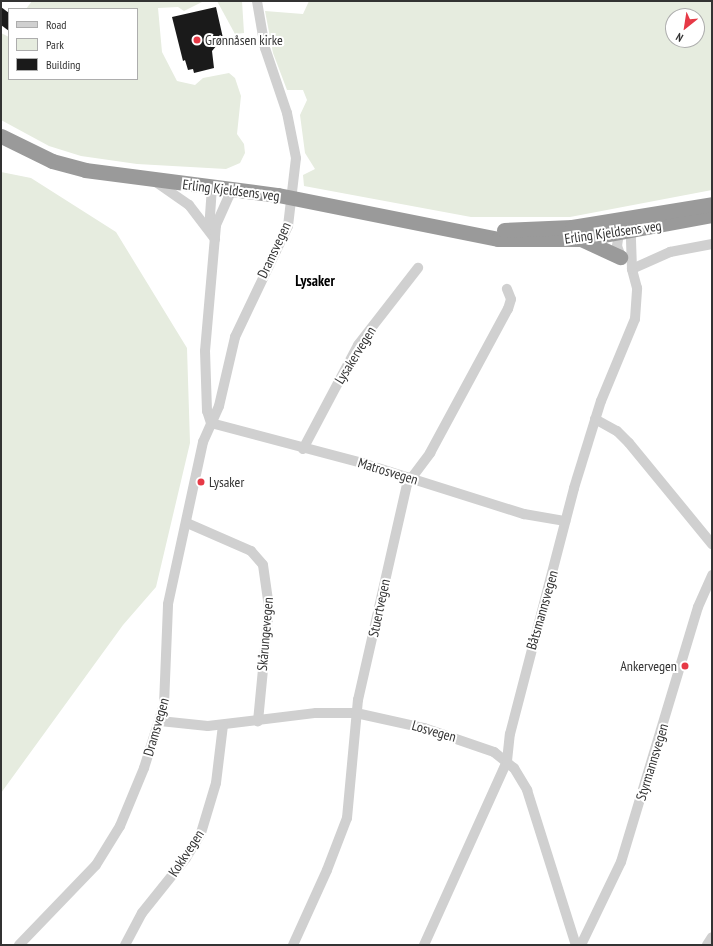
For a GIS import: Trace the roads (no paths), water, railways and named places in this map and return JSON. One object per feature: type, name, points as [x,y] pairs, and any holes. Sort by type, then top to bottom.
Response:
[{"type":"highway","name":"Erling Kjeldsens veg","points":[[1,136],[52,162],[84,170],[152,180],[278,195],[410,223],[515,240],[580,239],[712,204]]},
{"type":"highway","name":"Erling Kjeldsens veg","points":[[465,232],[623,228],[712,215]]},
{"type":"highway","points":[[580,239],[606,248],[620,258]]},
{"type":"street","name":"Dramsvegen","points":[[19,945],[86,877],[113,839],[160,721],[165,694],[168,604],[187,523],[203,442],[225,388],[235,337],[289,221],[294,175],[293,140],[265,48],[257,1]]},
{"type":"street","points":[[152,180],[189,205],[215,239]]},
{"type":"street","points":[[212,187],[210,217],[216,225]]},
{"type":"street","points":[[211,424],[206,398],[205,351],[216,225],[232,189]]},
{"type":"street","points":[[623,228],[617,246],[620,258],[632,269],[670,252],[712,244]]},
{"type":"street","name":"Båtsmannsvegen","points":[[424,945],[507,761],[510,734],[565,521],[595,419],[635,319],[637,288],[623,228]]},
{"type":"street","name":"Lysakervegen","points":[[303,449],[358,345],[418,268]]},
{"type":"street","name":"Stuertvegen","points":[[293,945],[335,853],[347,818],[356,713],[402,501],[411,478],[430,453],[508,309],[511,299],[507,289]]},
{"type":"street","points":[[595,419],[617,431],[629,443],[712,544]]},
{"type":"street","name":"Matrosvegen","points":[[211,424],[411,478],[524,514],[565,521]]},
{"type":"street","name":"Skårungevegen","points":[[187,523],[251,551],[263,565],[269,607],[258,721]]},
{"type":"street","name":"Styrmannsvegen","points":[[581,945],[621,862],[698,607],[712,575]]},
{"type":"street","name":"Losvegen","points":[[160,721],[194,726],[223,725],[316,713],[356,713],[386,718],[468,741],[507,761],[521,778],[532,803],[576,945]]},
{"type":"street","name":"Kokkvegen","points":[[125,945],[142,913],[186,858],[201,833],[216,783],[223,725]]},
{"type":"street","points":[[707,945],[712,937]]},
{"type":"place","name":"Grønnåsen kirke","points":[[197,40]]},
{"type":"place","name":"Lysaker","points":[[201,482]]},
{"type":"place","name":"Ankervegen","points":[[685,666]]},
{"type":"district","name":"Lysaker","points":[[315,281]]}]
